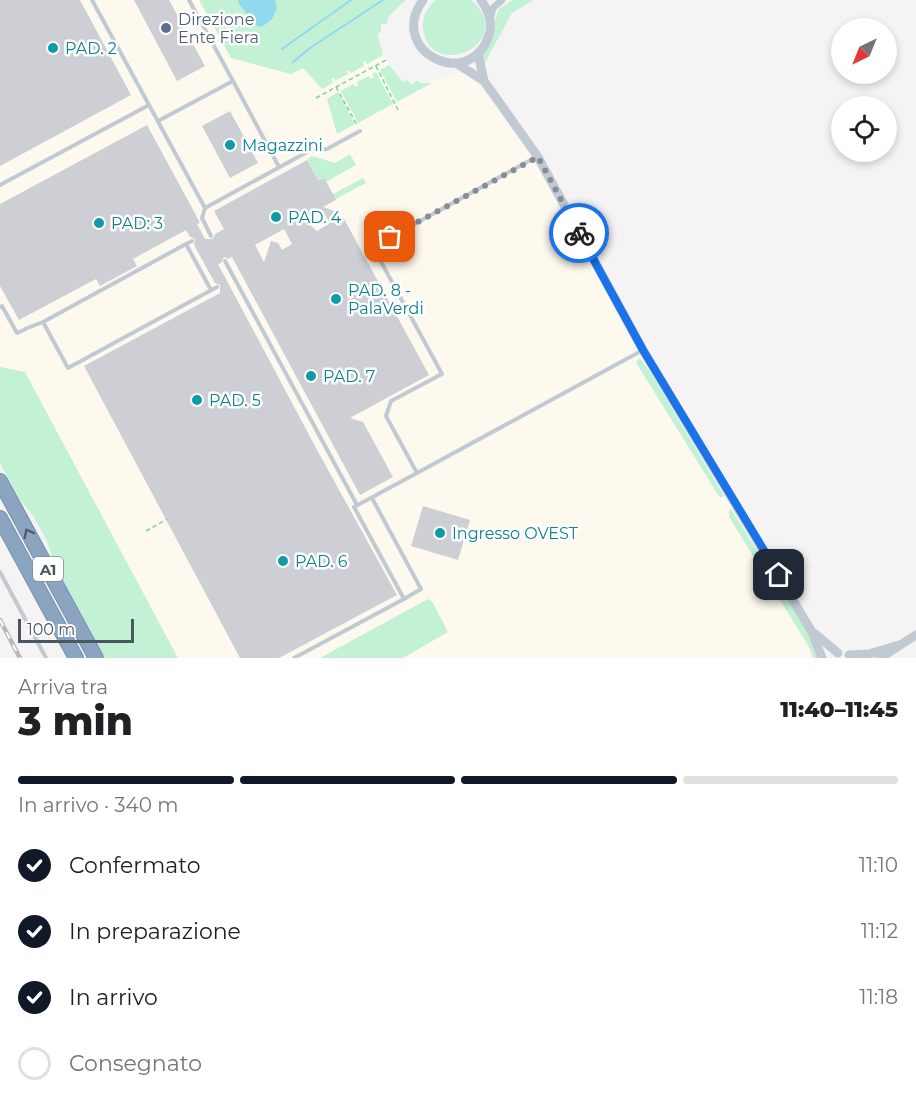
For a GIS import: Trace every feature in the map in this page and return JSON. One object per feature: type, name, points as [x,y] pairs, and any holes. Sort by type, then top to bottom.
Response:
[{"type":"highway","name":"A1","points":[[0,481],[96,658]]},
{"type":"highway","name":"A1","points":[[0,518],[76,658]]},
{"type":"street","points":[[422,0],[417,9],[414,25],[419,45],[435,59],[456,63],[484,81],[538,157],[643,350],[812,632],[822,658]]},
{"type":"street","points":[[456,63],[471,58],[486,44],[490,32],[490,19],[481,0]]},
{"type":"street","points":[[490,19],[494,8],[502,0]]},
{"type":"street","points":[[478,53],[484,81]]},
{"type":"street","points":[[812,632],[838,653],[851,656],[869,654],[899,645]]},
{"type":"street","points":[[880,658],[916,635]]},
{"type":"street","points":[[828,658],[838,653]]},
{"type":"lane","points":[[92,0],[205,208]]},
{"type":"lane","points":[[189,0],[279,167]]},
{"type":"lane","points":[[158,121],[233,81]]},
{"type":"lane","points":[[0,185],[149,105]]},
{"type":"lane","points":[[202,235],[210,234],[202,218],[205,208],[309,151],[327,149],[360,131]]},
{"type":"lane","points":[[417,473],[386,416],[391,401],[442,374],[373,247],[538,157]]},
{"type":"lane","points":[[0,307],[2,306],[17,333],[43,322],[192,241]]},
{"type":"lane","points":[[186,244],[211,290]]},
{"type":"lane","points":[[225,261],[357,506]]},
{"type":"lane","points":[[227,281],[234,278]]},
{"type":"lane","points":[[43,322],[68,368],[217,287]]},
{"type":"lane","points":[[404,599],[354,507],[643,350]]},
{"type":"lane","points":[[294,658],[421,589],[372,498]]},
{"type":"lane","points":[[0,572],[46,658]]},
{"type":"path","points":[[316,98],[386,60]]},
{"type":"path","points":[[376,66],[398,110]]},
{"type":"path","points":[[336,87],[360,131]]},
{"type":"path","points":[[146,531],[167,519]]},
{"type":"shaded area","points":[[0,0],[406,0],[389,16],[386,24],[381,24],[381,32],[378,33],[381,50],[392,70],[403,82],[406,80],[413,85],[416,80],[424,83],[458,73],[468,74],[483,89],[515,132],[533,159],[642,359],[812,639],[818,658],[178,658],[25,372],[0,367]]},
{"type":"green space","points":[[199,0],[406,0],[389,16],[386,24],[381,24],[381,32],[378,36],[383,55],[367,64],[363,62],[364,66],[351,73],[347,71],[348,74],[335,81],[334,78],[331,79],[333,83],[322,89],[303,68],[291,74],[231,58]]},
{"type":"green space","points":[[436,0],[471,0],[483,16],[485,30],[479,42],[468,51],[454,55],[440,53],[429,45],[423,28],[423,20],[428,9]]},
{"type":"green space","points":[[513,0],[534,0],[512,13],[482,68],[482,55],[492,39],[499,9]]},
{"type":"green space","points":[[389,65],[403,82],[406,80],[413,85],[416,80],[421,83],[432,83],[397,102],[380,70]]},
{"type":"green space","points":[[376,72],[393,104],[358,123],[341,91],[353,84],[355,87],[358,86],[357,82],[369,76],[371,79],[374,77],[372,74]]},
{"type":"green space","points":[[338,92],[355,124],[337,134],[327,99]]},
{"type":"green space","points":[[350,154],[356,165],[326,182],[318,180],[307,159],[312,156],[335,163]]},
{"type":"green space","points":[[363,178],[366,183],[332,201],[333,194]]},
{"type":"green space","points":[[640,358],[724,496],[720,498],[640,369],[636,362]]},
{"type":"green space","points":[[0,367],[25,372],[178,658],[105,658],[54,563],[47,541],[0,463]]},
{"type":"green space","points":[[731,509],[812,639],[818,658],[813,658],[809,647],[729,517]]},
{"type":"green space","points":[[428,599],[432,601],[448,632],[403,658],[320,658]]},
{"type":"water","points":[[238,0],[275,0],[277,8],[272,19],[262,27],[257,26]]},
{"type":"building","name":"PAD. 2","points":[[0,0],[80,0],[131,95],[0,166]]},
{"type":"building","name":"Direzione Ente Fiera","points":[[134,0],[169,0],[205,66],[177,81]]},
{"type":"building","name":"Magazzini","points":[[230,111],[258,163],[230,178],[202,126]]},
{"type":"building","points":[[147,125],[198,219],[200,223],[197,224],[205,239],[213,239],[215,234],[224,229],[214,211],[307,160],[318,180],[325,179],[336,200],[323,207],[337,212],[340,218],[343,217],[429,375],[350,418],[363,422],[393,477],[360,495],[232,257],[228,259],[224,257],[218,264],[397,595],[279,658],[240,658],[84,366],[220,293],[220,285],[215,283],[194,245],[195,239],[190,237],[186,230],[133,259],[137,266],[100,286],[96,279],[19,320],[0,286],[0,204]],"holes":[[[323,211],[330,223],[317,231],[302,218]],[[284,229],[292,244],[282,250],[278,243],[271,241],[264,262],[255,245]]]},
{"type":"building","name":"Ingresso OVEST","points":[[423,506],[470,520],[458,560],[411,546]]},
{"type":"waterway","points":[[282,49],[351,0]]},
{"type":"waterway","points":[[293,62],[310,48],[383,0]]},
{"type":"railway","points":[[0,620],[20,658]]},
{"type":"way so far","points":[[390,237],[538,157],[579,233]]},
{"type":"place","name":"Direzione Ente Fiera","points":[[166,28]]},
{"type":"place","name":"PAD. 2","points":[[53,48]]},
{"type":"place","name":"Magazzini","points":[[230,145]]},
{"type":"place","name":"PAD. 4","points":[[276,217]]},
{"type":"place","name":"PAD: 3","points":[[99,223]]},
{"type":"place","name":"PAD. 8 - PalaVerdi","points":[[336,299]]},
{"type":"place","name":"PAD. 7","points":[[311,376]]},
{"type":"place","name":"PAD. 5","points":[[197,400]]},
{"type":"place","name":"Ingresso OVEST","points":[[440,533]]},
{"type":"place","name":"PAD. 6","points":[[283,561]]},
{"type":"route","points":[[579,233],[656,373],[779,575]]}]
